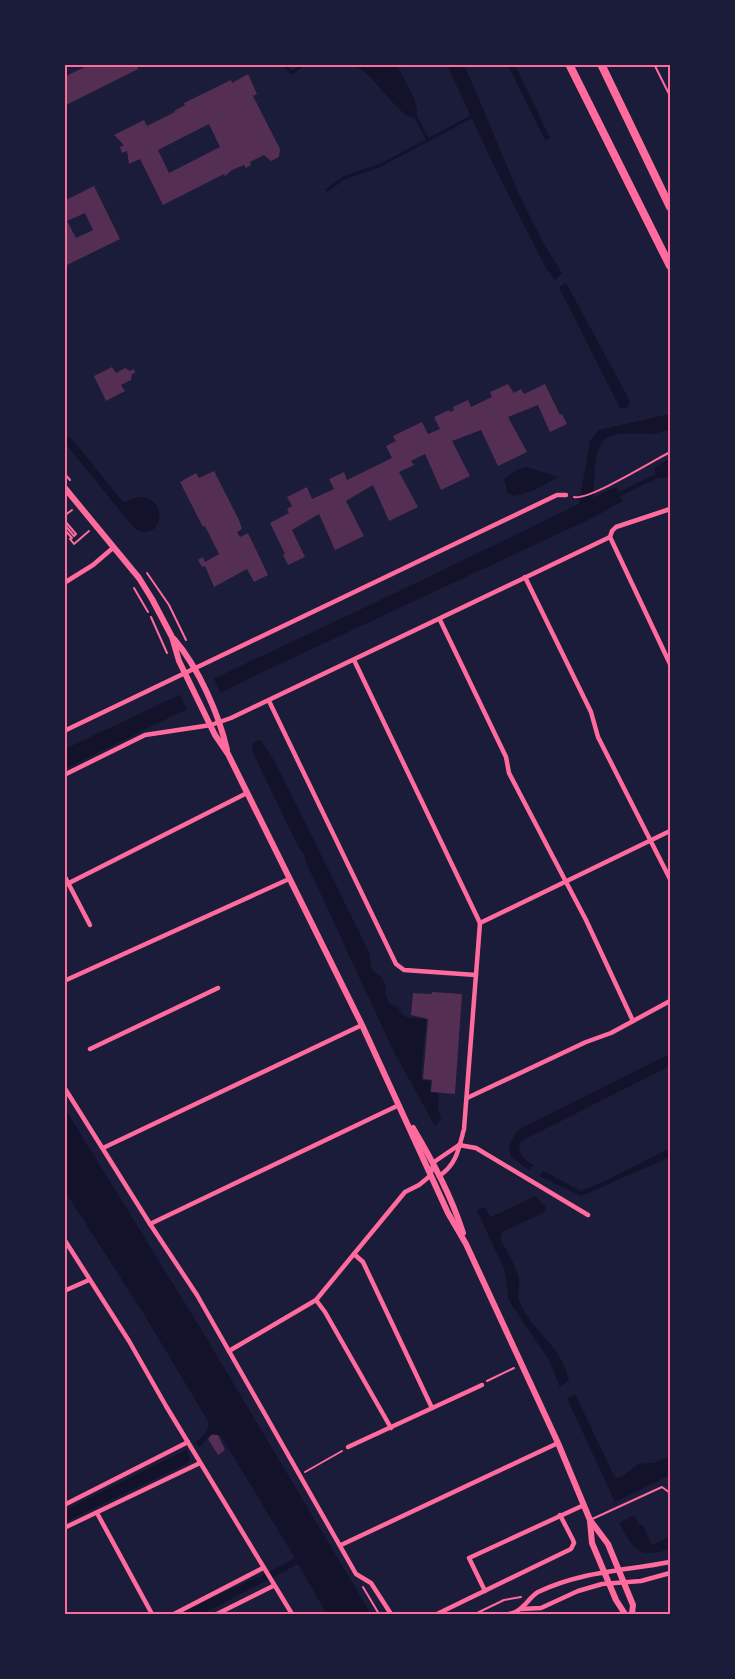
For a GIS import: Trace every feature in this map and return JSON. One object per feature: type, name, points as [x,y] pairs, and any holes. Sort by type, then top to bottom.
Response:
[{"type":"highway","points":[[569,64],[670,266]]},
{"type":"highway","points":[[601,64],[670,207]]},
{"type":"main road","points":[[64,488],[139,578],[172,637],[188,656],[220,722],[228,754]]},
{"type":"main road","points":[[172,637],[179,661],[215,735],[228,754],[362,1025],[430,1176],[466,1244],[558,1443],[590,1520],[608,1544],[633,1605],[632,1614]]},
{"type":"main road","points":[[399,1105],[434,1162],[457,1213],[466,1244]]},
{"type":"main road","points":[[590,1520],[592,1543],[609,1583],[626,1614]]},
{"type":"street","points":[[64,731],[557,495],[566,495]]},
{"type":"street","points":[[670,509],[616,527],[610,537],[670,664]]},
{"type":"street","points":[[64,775],[145,735],[220,722],[440,620],[610,537]]},
{"type":"street","points":[[64,583],[93,565],[114,547]]},
{"type":"street","points":[[525,578],[591,712],[598,737],[670,879]]},
{"type":"street","points":[[440,620],[506,757],[509,773],[586,920],[633,1021]]},
{"type":"street","points":[[354,660],[480,923],[464,1129],[457,1156],[450,1168],[440,1176],[430,1176]]},
{"type":"street","points":[[268,701],[396,964],[404,970],[476,975]]},
{"type":"street","points":[[69,883],[247,793]]},
{"type":"street","points":[[480,923],[670,831]]},
{"type":"street","points":[[64,875],[90,925]]},
{"type":"street","points":[[64,981],[289,879]]},
{"type":"street","points":[[90,1049],[218,988]]},
{"type":"street","points":[[467,1098],[633,1021],[670,1001]]},
{"type":"street","points":[[103,1148],[362,1025]]},
{"type":"street","points":[[64,1087],[197,1295],[356,1574],[371,1583],[391,1614]]},
{"type":"street","points":[[150,1224],[399,1105]]},
{"type":"street","points":[[229,1351],[316,1300],[405,1192],[430,1176],[434,1162],[459,1144],[476,1148],[588,1215]]},
{"type":"street","points":[[64,1239],[129,1341],[273,1586],[292,1614]]},
{"type":"street","points":[[354,1254],[363,1262],[432,1408]]},
{"type":"street","points":[[64,1291],[89,1280]]},
{"type":"street","points":[[316,1300],[391,1428]]},
{"type":"street","points":[[348,1447],[482,1385]]},
{"type":"street","points":[[341,1545],[558,1443]]},
{"type":"street","points":[[64,1505],[189,1444]]},
{"type":"street","points":[[64,1528],[200,1463]]},
{"type":"street","points":[[485,1591],[469,1558],[584,1505]]},
{"type":"street","points":[[98,1512],[152,1614]]},
{"type":"street","points":[[437,1614],[571,1549],[574,1543],[560,1515]]},
{"type":"street","points":[[521,1609],[535,1593],[582,1576],[619,1569],[638,1569],[670,1562]]},
{"type":"street","points":[[174,1614],[265,1570]]},
{"type":"street","points":[[508,1614],[521,1609],[541,1608],[578,1591],[609,1583],[641,1581],[670,1573]]},
{"type":"street","points":[[217,1614],[273,1586]]},
{"type":"lane","points":[[590,1520],[662,1487],[670,1493]]},
{"type":"path","points":[[654,64],[670,96]]},
{"type":"path","points":[[578,499],[595,493],[670,452]]},
{"type":"path","points":[[64,524],[74,536],[76,534],[64,518],[72,510],[78,517]]},
{"type":"path","points":[[83,524],[95,538]]},
{"type":"path","points":[[64,529],[74,543],[89,531]]},
{"type":"path","points":[[131,582],[150,614],[168,654]]},
{"type":"path","points":[[482,1385],[521,1365]]},
{"type":"path","points":[[300,1475],[348,1447]]},
{"type":"path","points":[[356,1574],[379,1614]]},
{"type":"path","points":[[475,1614],[504,1600],[535,1593]]},
{"type":"shaded area","points":[[354,65],[397,65],[413,97],[417,115],[413,118],[400,110],[362,70]]},
{"type":"shaded area","points":[[447,65],[464,65],[533,223],[562,273],[555,280],[547,270],[494,166]]},
{"type":"shaded area","points":[[508,65],[515,65],[550,138],[545,140]]},
{"type":"shaded area","points":[[566,283],[630,401],[627,408],[620,408],[559,287]]},
{"type":"shaded area","points":[[670,414],[670,430],[652,434],[619,434],[602,442],[596,461],[593,498],[616,487],[619,492],[656,474],[654,469],[670,458],[670,477],[658,478],[623,495],[620,497],[623,501],[592,518],[254,676],[65,769],[65,749],[579,504],[590,441],[599,430]]},
{"type":"shaded area","points":[[66,436],[71,438],[123,502],[142,497],[156,505],[159,512],[157,526],[145,532],[135,529],[65,443]]},
{"type":"shaded area","points":[[526,467],[558,477],[533,491],[514,496],[507,492],[504,479]]},
{"type":"shaded area","points":[[261,740],[275,762],[369,952],[372,970],[381,977],[386,986],[385,994],[390,1004],[398,1007],[406,1017],[426,1019],[421,1080],[430,1081],[430,1092],[439,1093],[438,1108],[441,1119],[435,1126],[393,1050],[304,854],[254,755],[253,742]]},
{"type":"shaded area","points":[[670,1054],[670,1066],[521,1141],[519,1149],[522,1155],[534,1165],[529,1170],[511,1157],[509,1144],[518,1130]]},
{"type":"shaded area","points":[[64,1107],[199,1326],[371,1614],[327,1614],[298,1564],[202,1614],[178,1614],[260,1577],[295,1558],[221,1436],[213,1433],[199,1447],[196,1442],[207,1430],[208,1421],[142,1311],[65,1191]]},
{"type":"shaded area","points":[[670,1148],[670,1157],[581,1196],[539,1176],[543,1171],[581,1191]]},
{"type":"shaded area","points":[[536,1196],[546,1208],[545,1212],[502,1232],[500,1238],[518,1275],[520,1303],[532,1323],[560,1357],[565,1368],[569,1380],[560,1387],[549,1360],[509,1301],[504,1269],[477,1210],[484,1207],[491,1217]]},
{"type":"shaded area","points":[[575,1394],[615,1478],[621,1477],[638,1464],[654,1463],[670,1456],[670,1475],[615,1502],[567,1398]]},
{"type":"shaded area","points":[[186,1450],[190,1459],[188,1463],[65,1522],[65,1510]]},
{"type":"shaded area","points":[[634,1515],[639,1524],[643,1526],[652,1545],[670,1536],[670,1549],[651,1553],[638,1550],[633,1546],[619,1523]]},
{"type":"pier","points":[[213,677],[222,695],[188,712],[179,693]]},
{"type":"building","points":[[91,64],[136,64],[138,69],[64,106],[64,77]]},
{"type":"building","points":[[248,74],[257,94],[253,96],[280,149],[279,157],[271,161],[264,155],[250,162],[251,165],[246,168],[244,165],[232,170],[225,176],[224,174],[163,205],[140,159],[129,164],[127,151],[122,153],[120,147],[124,145],[114,135],[144,120],[147,126],[175,112],[185,105],[184,103],[231,80],[232,83]],"holes":[[[209,124],[220,147],[169,173],[158,150]]]},
{"type":"building","points":[[94,186],[120,239],[67,265],[64,259],[64,201]],"holes":[[[85,213],[93,230],[76,238],[67,221]]]},
{"type":"building","points":[[112,367],[116,373],[125,368],[130,371],[134,369],[135,373],[132,374],[131,380],[121,385],[125,391],[106,401],[94,376]]},
{"type":"building","points":[[508,384],[514,393],[521,389],[524,394],[545,384],[567,424],[550,432],[538,405],[508,417],[527,452],[498,466],[481,430],[452,441],[470,476],[441,490],[425,454],[411,461],[414,465],[399,472],[418,507],[389,521],[373,485],[346,501],[364,536],[335,550],[319,514],[292,530],[305,557],[288,565],[270,523],[289,513],[287,509],[292,506],[287,497],[307,487],[312,499],[334,489],[329,479],[344,472],[347,480],[392,458],[386,446],[396,441],[393,436],[422,422],[428,434],[440,429],[434,417],[454,410],[453,407],[468,400],[471,407],[492,397],[490,392]]},
{"type":"building","points":[[214,471],[239,520],[242,529],[237,532],[240,537],[248,533],[268,575],[254,582],[247,569],[214,587],[205,566],[202,567],[198,560],[203,557],[205,562],[219,554],[180,482],[196,473],[199,478]]},
{"type":"building","points":[[432,992],[462,994],[455,1094],[431,1092],[432,1080],[423,1079],[428,1019],[411,1015],[413,993],[432,994]]},
{"type":"building","points":[[211,1435],[218,1435],[225,1450],[218,1455],[208,1439]]},
{"type":"waterway","points":[[283,64],[292,73],[304,64]]},
{"type":"waterway","points":[[415,116],[428,140],[471,117]]},
{"type":"waterway","points":[[327,190],[344,178],[381,165],[428,140]]}]
